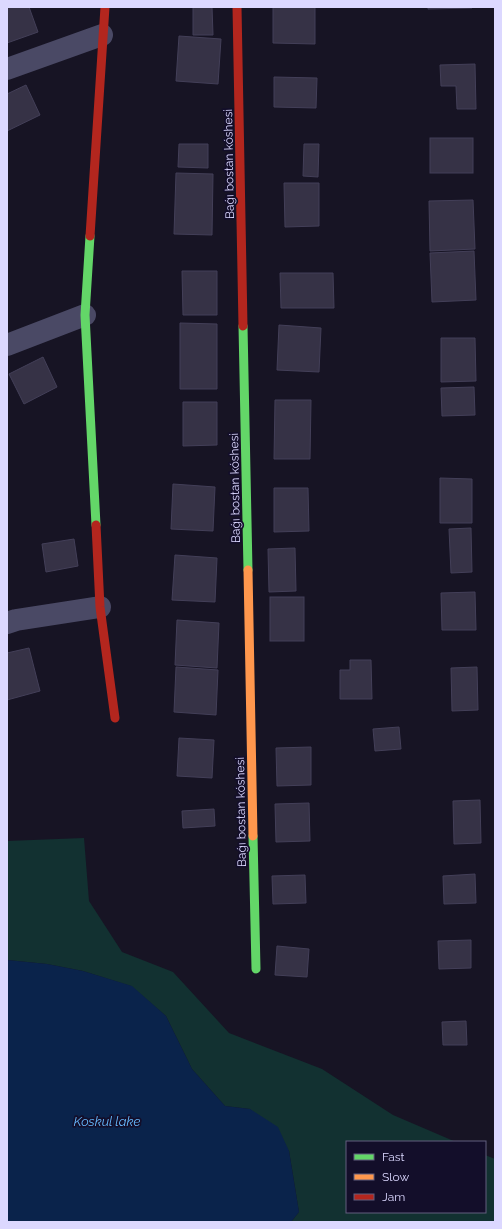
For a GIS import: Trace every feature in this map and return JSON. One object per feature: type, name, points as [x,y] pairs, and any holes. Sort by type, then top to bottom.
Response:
[{"type":"street","points":[[105,7],[85,315],[100,607],[115,718]]},
{"type":"street","name":"Baǵı bostan kóshesi","points":[[237,7],[256,969]]},
{"type":"street","points":[[7,69],[102,35]]},
{"type":"street","points":[[7,345],[85,315]]},
{"type":"street","points":[[7,623],[16,620],[100,607]]},
{"type":"green space","points":[[84,838],[89,901],[122,952],[173,972],[229,1033],[322,1069],[393,1115],[454,1141],[346,1141],[346,1213],[486,1213],[486,1155],[495,1159],[495,1222],[291,1222],[299,1212],[289,1151],[250,1109],[225,1106],[192,1069],[166,1016],[131,986],[83,971],[47,964],[7,960],[7,841]]},
{"type":"water","name":"Koskul lake","points":[[7,960],[47,964],[83,971],[132,986],[166,1016],[192,1069],[225,1106],[250,1109],[278,1127],[289,1151],[299,1212],[291,1222],[7,1222]]},
{"type":"building","points":[[7,7],[29,7],[38,32],[7,43]]},
{"type":"building","points":[[193,7],[212,7],[213,35],[193,35]]},
{"type":"building","points":[[273,7],[315,7],[315,44],[273,43]]},
{"type":"building","points":[[428,7],[472,7],[472,8],[428,9]]},
{"type":"building","points":[[179,36],[221,39],[218,84],[176,81]]},
{"type":"building","points":[[475,64],[476,109],[457,109],[456,86],[441,86],[440,65]]},
{"type":"building","points":[[274,77],[317,78],[316,108],[274,107]]},
{"type":"building","points":[[26,85],[40,115],[7,131],[7,94]]},
{"type":"building","points":[[430,138],[473,138],[473,173],[430,173]]},
{"type":"building","points":[[179,144],[208,144],[208,168],[178,167]]},
{"type":"building","points":[[304,144],[319,144],[318,177],[303,176]]},
{"type":"building","points":[[176,173],[213,174],[212,235],[174,234]]},
{"type":"building","points":[[284,183],[319,183],[319,226],[285,227]]},
{"type":"building","points":[[473,200],[475,249],[430,251],[429,201]]},
{"type":"building","points":[[474,251],[476,300],[432,302],[430,253]]},
{"type":"building","points":[[182,271],[217,271],[217,315],[183,315]]},
{"type":"building","points":[[280,273],[333,273],[334,308],[281,308]]},
{"type":"building","points":[[180,323],[217,324],[217,389],[180,389]]},
{"type":"building","points":[[279,325],[321,328],[319,372],[277,370]]},
{"type":"building","points":[[441,338],[475,338],[476,381],[441,382]]},
{"type":"building","points":[[43,357],[57,387],[24,404],[9,374]]},
{"type":"building","points":[[474,387],[475,415],[442,416],[441,388]]},
{"type":"building","points":[[275,400],[311,400],[310,459],[274,459]]},
{"type":"building","points":[[183,402],[217,402],[217,445],[183,446]]},
{"type":"building","points":[[440,478],[472,479],[472,523],[440,523]]},
{"type":"building","points":[[173,484],[215,487],[213,531],[171,529]]},
{"type":"building","points":[[274,488],[308,488],[309,531],[274,532]]},
{"type":"building","points":[[471,528],[472,572],[451,573],[449,529]]},
{"type":"building","points":[[74,539],[78,566],[46,572],[42,544]]},
{"type":"building","points":[[295,548],[296,591],[269,592],[268,549]]},
{"type":"building","points":[[175,555],[217,558],[215,602],[172,600]]},
{"type":"building","points":[[475,592],[476,630],[442,630],[441,593]]},
{"type":"building","points":[[270,597],[304,597],[304,641],[270,641]]},
{"type":"building","points":[[177,620],[219,623],[217,668],[175,665]]},
{"type":"building","points":[[29,648],[40,691],[7,700],[7,653]]},
{"type":"building","points":[[350,660],[371,660],[372,699],[340,699],[340,670],[350,670]]},
{"type":"building","points":[[176,667],[218,670],[216,715],[174,712]]},
{"type":"building","points":[[477,667],[478,710],[452,711],[451,668]]},
{"type":"building","points":[[399,727],[401,749],[375,751],[373,729]]},
{"type":"building","points":[[179,738],[214,740],[212,778],[177,776]]},
{"type":"building","points":[[311,747],[311,785],[277,786],[276,748]]},
{"type":"building","points":[[480,800],[481,843],[454,844],[453,801]]},
{"type":"building","points":[[309,803],[310,841],[276,842],[275,804]]},
{"type":"building","points":[[214,809],[215,826],[183,828],[182,811]]},
{"type":"building","points":[[475,874],[476,903],[444,904],[443,876]]},
{"type":"building","points":[[305,875],[306,903],[273,904],[272,876]]},
{"type":"building","points":[[471,940],[471,968],[439,969],[438,941]]},
{"type":"building","points":[[277,946],[309,949],[307,977],[275,975]]},
{"type":"building","points":[[466,1021],[467,1045],[443,1045],[442,1022]]},
{"type":"traffic: fast","points":[[90,236],[85,315],[96,525]]},
{"type":"traffic: fast","points":[[243,326],[248,570]]},
{"type":"traffic: fast","points":[[253,836],[256,969]]},
{"type":"traffic: slow","points":[[248,570],[253,836]]},
{"type":"traffic: jam","points":[[90,236],[105,7]]},
{"type":"traffic: jam","points":[[237,7],[243,326]]},
{"type":"traffic: jam","points":[[96,525],[100,607],[115,718]]}]
